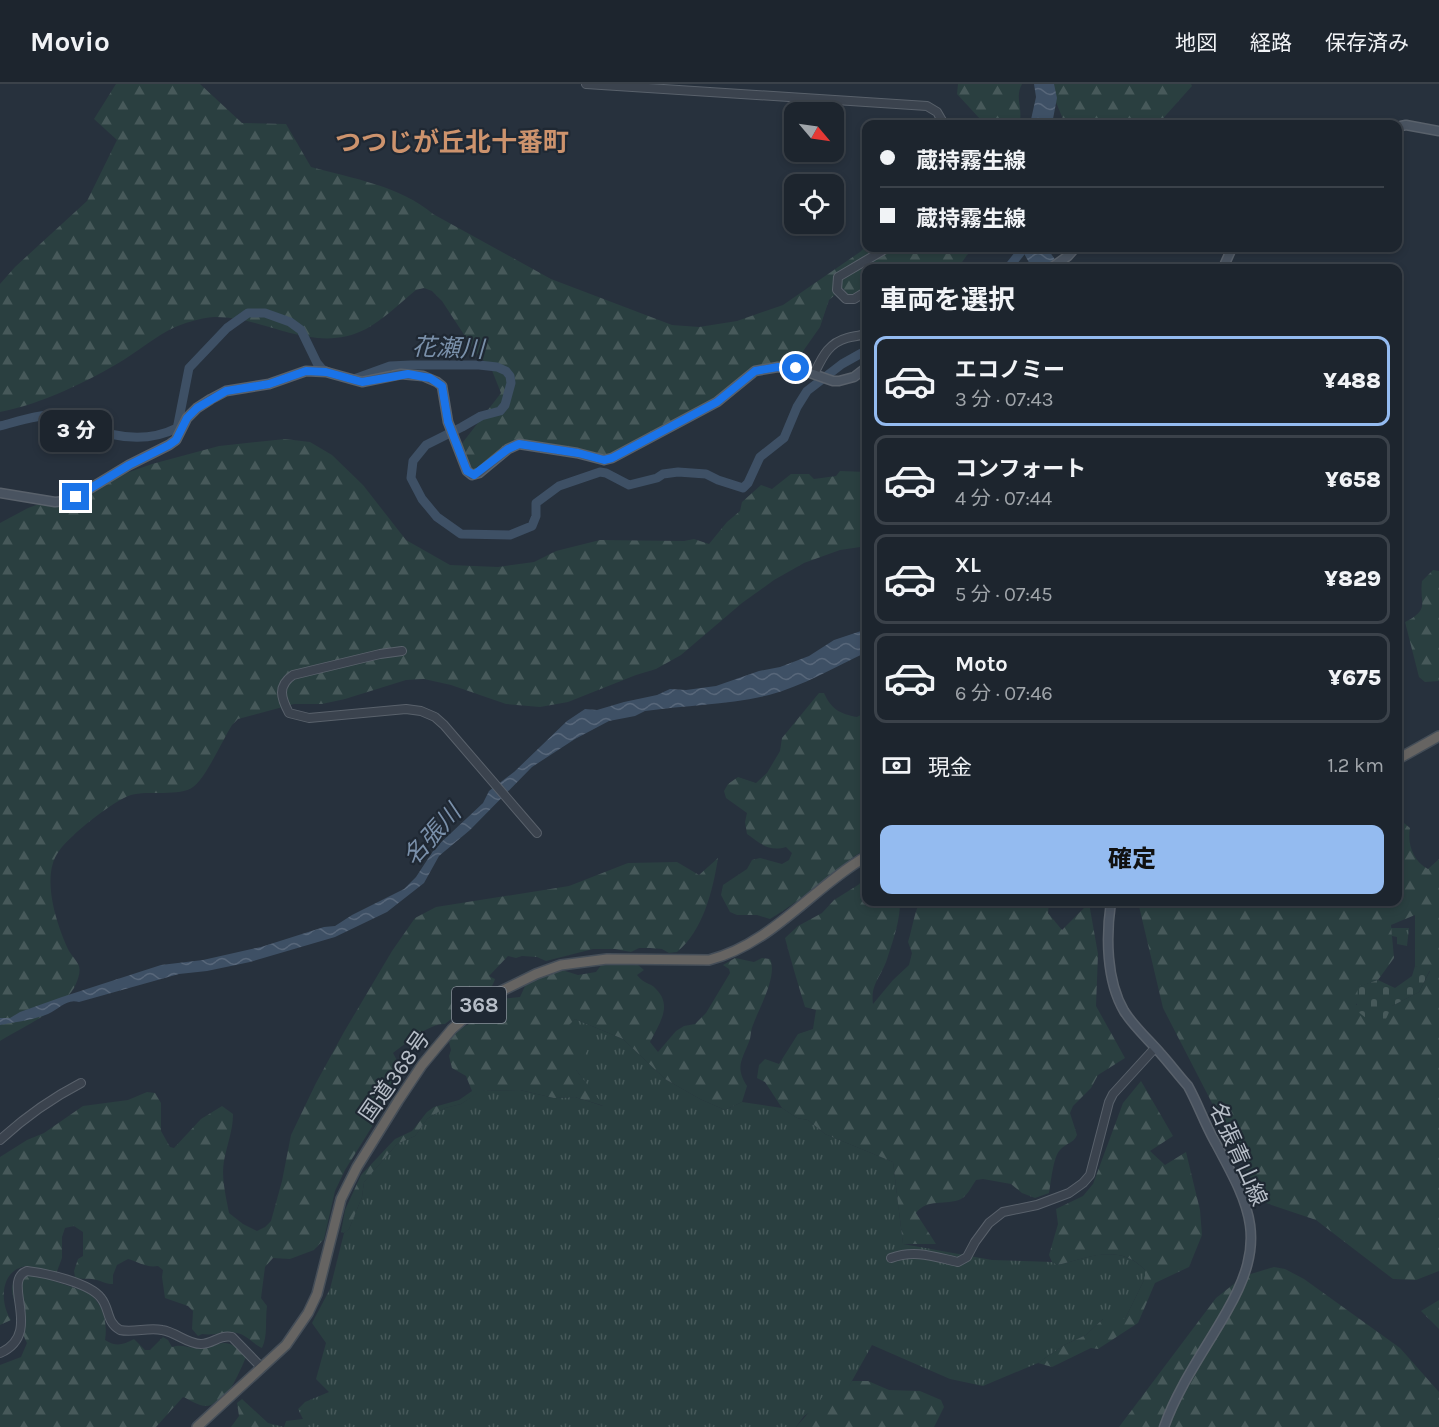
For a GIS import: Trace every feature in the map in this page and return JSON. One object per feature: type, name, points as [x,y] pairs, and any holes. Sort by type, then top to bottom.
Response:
[{"type":"highway","points":[[1402,757],[1439,736]]},
{"type":"highway","name":"国道368号","points":[[262,1368],[286,1346],[308,1313],[317,1294],[341,1199],[357,1167],[422,1065],[452,1029],[489,997],[536,974],[570,963],[607,959],[709,960],[725,956],[740,949],[792,914],[862,859]]},
{"type":"highway","name":"368","points":[[197,1427],[262,1368]]},
{"type":"main road","points":[[1402,126],[1439,131]]},
{"type":"main road","points":[[1058,264],[1071,252]]},
{"type":"main road","points":[[0,493],[55,502],[76,497],[176,440],[187,418],[211,399],[226,391],[269,384],[300,372],[326,372],[362,382],[401,374],[430,378],[442,386],[449,427],[467,471],[472,475],[479,473],[508,449],[519,444],[607,460],[616,457],[717,402],[755,371],[778,367],[796,368],[833,381],[849,379],[862,370]]},
{"type":"main road","name":"名張青山線","points":[[1110,906],[1108,947],[1117,994],[1126,1014],[1188,1086],[1202,1118],[1241,1190],[1250,1220],[1250,1255],[1243,1278],[1228,1309],[1173,1401],[1164,1427]]},
{"type":"street","points":[[586,84],[670,87],[927,106],[937,112],[942,120]]},
{"type":"street","points":[[862,294],[846,299],[837,290],[838,277],[880,252]]},
{"type":"street","points":[[814,374],[831,347],[842,340],[862,334]]},
{"type":"street","points":[[402,651],[380,654],[293,675],[286,679],[281,698],[289,713],[309,718],[390,710],[421,711],[435,717],[537,833]]},
{"type":"street","points":[[891,1258],[908,1253],[924,1253],[958,1262],[968,1257],[975,1242],[989,1223],[1004,1212],[1037,1205],[1069,1193],[1083,1183],[1090,1175],[1108,1102],[1155,1048]]},
{"type":"street","points":[[0,1140],[14,1126],[81,1083]]},
{"type":"street","points":[[11,1278],[19,1272],[27,1271],[89,1288],[101,1297],[109,1320],[120,1330],[161,1330],[191,1343],[199,1344],[219,1337],[232,1337],[262,1368]]},
{"type":"street","points":[[0,1353],[12,1346],[17,1335],[16,1322],[11,1311]]},
{"type":"green space","points":[[116,84],[200,84],[242,123],[286,124],[311,167],[359,179],[406,196],[433,214],[551,279],[672,325],[699,327],[737,321],[783,305],[862,250],[862,252],[971,252],[961,264],[862,264],[862,291],[848,295],[843,288],[829,300],[820,327],[794,364],[764,365],[747,373],[716,400],[607,458],[519,441],[472,473],[460,446],[501,393],[491,368],[476,353],[442,301],[432,291],[424,288],[416,290],[373,325],[347,336],[308,337],[233,318],[203,318],[175,327],[125,359],[49,398],[0,412],[0,284],[15,267],[87,201],[117,140],[94,119]]},
{"type":"green space","points":[[958,84],[1022,84],[1019,94],[1020,120],[981,120],[957,94]]},
{"type":"green space","points":[[1052,84],[1191,84],[1192,86],[1162,120],[1129,118],[1128,120],[1063,120],[1053,95]]},
{"type":"green space","points":[[285,439],[310,442],[332,455],[363,485],[406,540],[450,565],[498,567],[534,562],[556,551],[600,540],[684,541],[694,539],[709,544],[727,522],[740,511],[742,502],[761,485],[772,489],[791,474],[809,474],[814,479],[836,476],[840,471],[862,472],[862,547],[840,550],[804,563],[774,580],[742,603],[681,655],[656,669],[568,702],[540,707],[506,704],[451,685],[424,679],[406,680],[322,704],[294,704],[238,719],[193,787],[180,792],[138,794],[123,798],[92,819],[64,844],[53,861],[52,901],[64,941],[79,966],[78,977],[74,988],[60,1004],[0,1041],[0,523],[28,508],[152,464],[219,446]]},
{"type":"green space","points":[[1433,570],[1439,571],[1439,681],[1425,682],[1419,677],[1405,622],[1421,609],[1422,581]]},
{"type":"green space","points":[[819,693],[824,693],[830,703],[841,712],[857,717],[862,714],[862,851],[770,919],[757,915],[737,915],[730,912],[721,895],[723,885],[747,869],[752,860],[760,858],[782,864],[789,860],[792,853],[786,847],[765,846],[747,834],[745,822],[747,813],[726,798],[724,791],[728,784],[738,777],[756,783],[767,773],[780,751],[782,738]]},
{"type":"green space","points":[[1402,821],[1410,828],[1410,846],[1418,861],[1428,869],[1439,859],[1439,1271],[1416,1280],[1393,1279],[1316,1220],[1263,1202],[1163,1008],[1139,906],[1402,906]],"holes":[[[1415,915],[1415,966],[1430,971],[1419,992],[1392,1006],[1356,1005],[1359,1000],[1358,987],[1378,980],[1394,958],[1391,925]]]},
{"type":"green space","points":[[718,858],[710,896],[700,921],[694,933],[677,952],[669,953],[662,949],[650,948],[639,948],[631,952],[593,949],[546,961],[537,957],[508,956],[489,976],[495,979],[481,999],[445,1024],[425,1030],[393,1053],[400,1066],[393,1093],[345,1170],[335,1191],[324,1239],[314,1250],[290,1259],[273,1258],[265,1267],[261,1298],[267,1306],[266,1333],[262,1348],[237,1333],[198,1336],[192,1329],[193,1311],[188,1306],[165,1298],[163,1270],[158,1266],[128,1259],[117,1265],[113,1275],[113,1284],[75,1277],[74,1271],[78,1259],[83,1256],[83,1232],[74,1226],[65,1228],[62,1237],[62,1258],[56,1274],[39,1268],[22,1267],[9,1276],[4,1298],[11,1320],[0,1325],[0,1157],[27,1140],[44,1133],[83,1106],[128,1100],[147,1092],[155,1093],[161,1103],[161,1131],[170,1147],[174,1148],[201,1119],[222,1106],[233,1114],[223,1167],[229,1213],[257,1231],[271,1221],[291,1135],[316,1083],[392,951],[415,918],[436,907],[569,886],[628,863],[677,862],[699,875]]},
{"type":"green space","points":[[862,881],[862,906],[900,906],[886,963],[873,990],[873,1004],[909,965],[912,953],[908,942],[919,906],[1049,906],[1048,913],[1062,930],[1086,906],[1090,906],[1098,954],[1096,1006],[1125,1058],[1098,1075],[1091,1088],[1073,1106],[1070,1113],[1077,1135],[1058,1153],[1049,1193],[1035,1198],[1022,1193],[1011,1184],[976,1180],[961,1199],[926,1205],[916,1213],[936,1244],[903,1244],[893,1162],[825,1134],[808,1120],[797,1118],[782,1108],[765,1082],[757,1078],[759,1065],[765,1059],[779,1064],[798,1034],[813,1029],[816,1010],[805,1007],[785,938],[798,926],[822,913],[834,900]]},
{"type":"green space","points":[[1391,928],[1409,928],[1407,946],[1397,944],[1397,937],[1392,936]]},
{"type":"green space","points":[[735,958],[754,962],[762,958],[770,959],[772,966],[770,983],[741,1062],[741,1073],[747,1086],[742,1102],[725,1110],[700,1099],[665,1079],[623,1039],[575,1019],[567,1027],[588,1049],[576,1070],[604,1106],[575,1097],[554,1098],[520,1090],[481,1091],[461,1104],[445,1108],[427,1119],[415,1136],[397,1144],[364,1182],[362,1197],[349,1229],[344,1233],[341,1232],[345,1210],[361,1175],[395,1139],[412,1131],[427,1112],[434,1107],[459,1100],[472,1091],[466,1076],[452,1068],[449,1042],[465,1026],[473,1022],[479,1024],[486,1021],[502,999],[520,997],[526,984],[537,976],[562,970],[578,975],[596,972],[602,964],[638,965],[644,970],[637,975],[656,989],[664,1002],[663,1015],[650,1042],[658,1052],[676,1031],[684,1026],[695,1024],[706,1013],[730,973],[729,969],[723,965]]},
{"type":"green space","points":[[1415,966],[1430,970],[1419,992],[1392,1006],[1385,1021],[1371,1022],[1357,1011],[1357,987],[1378,980],[1395,988],[1412,976]]},
{"type":"green space","points":[[575,1019],[623,1039],[665,1079],[700,1099],[725,1110],[742,1102],[782,1108],[797,1118],[808,1120],[825,1134],[893,1162],[903,1244],[992,1260],[1052,1262],[1058,1265],[1092,1256],[1114,1254],[1135,1262],[1145,1270],[1145,1278],[1125,1319],[1103,1319],[1086,1335],[1064,1345],[1038,1363],[983,1386],[950,1379],[872,1345],[848,1388],[804,1416],[796,1427],[284,1427],[286,1421],[303,1419],[298,1409],[305,1402],[329,1392],[316,1379],[326,1343],[312,1323],[330,1289],[344,1233],[349,1229],[362,1197],[364,1182],[397,1144],[415,1136],[427,1119],[445,1108],[461,1104],[480,1091],[520,1090],[554,1098],[575,1097],[603,1106],[576,1070],[566,1027]]},
{"type":"green space","points":[[1141,1081],[1173,1136],[1150,1151],[1165,1165],[1186,1152],[1200,1210],[1202,1235],[1189,1267],[1155,1283],[1138,1323],[1098,1349],[1091,1348],[1052,1367],[1038,1363],[1064,1345],[1086,1335],[1103,1319],[1118,1316],[1125,1319],[1145,1278],[1145,1270],[1135,1262],[1115,1254],[1093,1256],[1058,1265],[1052,1262],[1049,1255],[1058,1224],[1056,1209],[1083,1196],[1093,1184],[1123,1103]]},
{"type":"green space","points":[[1274,1267],[1285,1269],[1304,1279],[1400,1348],[1439,1392],[1439,1427],[1119,1427],[1216,1298],[1244,1276]]},
{"type":"green space","points":[[35,1275],[87,1292],[92,1296],[103,1313],[106,1327],[105,1340],[113,1344],[123,1344],[134,1339],[145,1350],[150,1350],[163,1337],[172,1347],[203,1348],[225,1343],[231,1344],[246,1357],[228,1394],[208,1406],[183,1397],[156,1427],[0,1427],[0,1365],[21,1357],[27,1343],[13,1295],[13,1284],[24,1277]]},
{"type":"green space","points":[[1439,1300],[1439,1329],[1421,1311]]},
{"type":"green space","points":[[852,1381],[868,1381],[889,1390],[920,1391],[941,1400],[944,1407],[934,1427],[796,1427],[826,1393],[834,1389],[844,1389]]},
{"type":"green space","points":[[242,1399],[268,1423],[268,1427],[231,1427],[239,1416],[237,1403]]},
{"type":"green space","points":[[268,1423],[284,1427],[268,1427]]},
{"type":"water","points":[[1034,84],[1054,84],[1057,98],[1053,120],[1031,120],[1036,97]]},
{"type":"water","points":[[1023,252],[1050,252],[1058,264],[1030,264]]},
{"type":"water","points":[[862,631],[862,654],[794,687],[769,695],[738,701],[645,711],[635,716],[609,721],[575,739],[532,767],[470,830],[439,856],[424,883],[387,912],[335,937],[250,962],[179,974],[79,1002],[71,1001],[48,1014],[0,1025],[0,1018],[10,1018],[20,1012],[62,997],[161,965],[203,960],[261,947],[324,927],[335,926],[404,889],[416,877],[435,848],[483,803],[489,791],[514,772],[567,721],[585,709],[597,710],[657,695],[670,689],[686,690],[716,686],[809,656],[834,640]]},
{"type":"waterway","name":"花瀬川","points":[[1011,264],[1021,252]]},
{"type":"waterway","name":"花瀬川","points":[[0,426],[34,417],[55,415],[120,436],[154,436],[177,428],[189,368],[227,328],[248,313],[265,313],[290,322],[301,330],[317,363],[322,369],[331,373]]},
{"type":"waterway","name":"花瀬川","points":[[350,379],[390,366],[479,365],[497,367],[506,371],[511,383],[505,405],[500,411],[481,416],[426,445],[413,461],[411,478],[422,499],[437,517],[461,534],[510,535],[532,526],[536,516],[536,503],[559,486],[600,472],[629,485],[657,478],[663,474],[678,472],[706,474],[743,488],[748,483],[760,457],[784,438],[797,407],[807,391],[842,364],[862,353]]},
{"type":"district","name":"つつじが丘北十番町","points":[[452,142]]},
{"type":"route","points":[[76,497],[176,440],[187,418],[211,399],[226,391],[269,384],[300,372],[326,372],[354,382],[374,381],[408,374],[423,376],[437,382],[442,386],[449,427],[467,471],[474,475],[508,449],[519,444],[607,460],[717,402],[755,371],[778,367],[796,368]]},
{"type":"water label","name":"名張川","points":[[432,835]]}]
